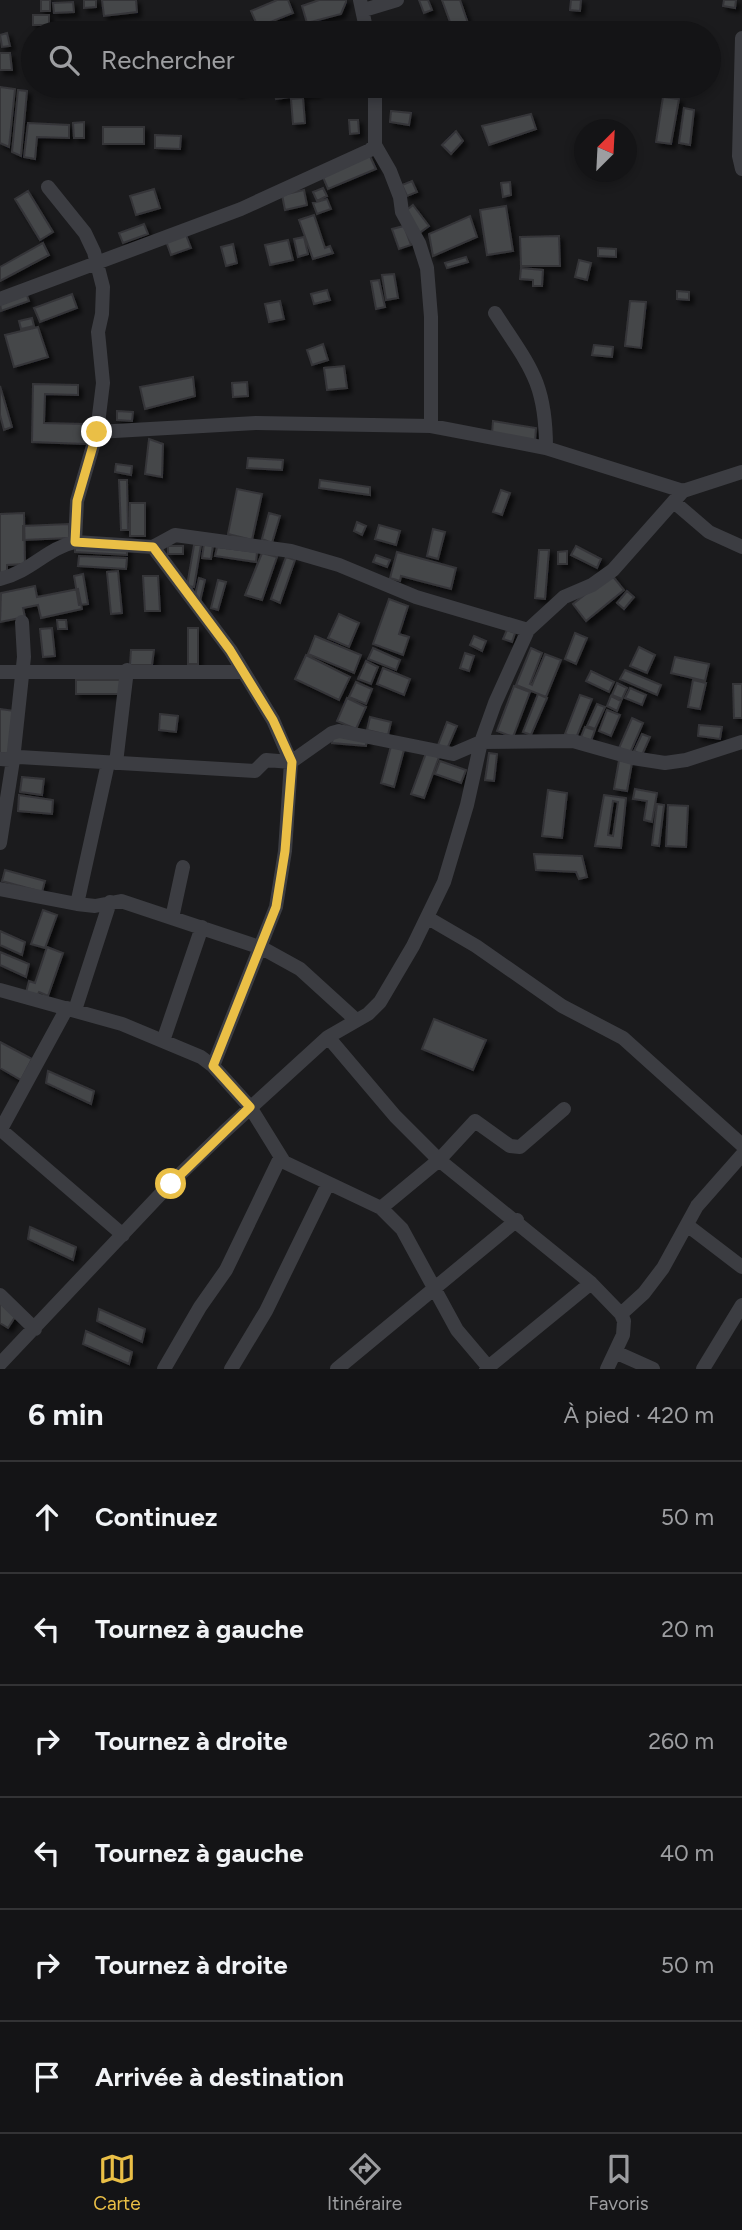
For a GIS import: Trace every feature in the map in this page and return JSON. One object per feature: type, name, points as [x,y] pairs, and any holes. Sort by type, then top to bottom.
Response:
[{"type":"street","points":[[362,5],[397,0]]},
{"type":"street","points":[[742,37],[739,156],[742,169]]},
{"type":"street","points":[[374,98],[375,145],[390,171],[400,197],[401,212],[419,243],[427,268],[431,317],[431,426]]},
{"type":"street","points":[[0,299],[242,209],[375,145]]},
{"type":"street","points":[[48,187],[85,233],[103,287],[102,314],[97,332],[103,383],[97,432],[77,501],[75,542]]},
{"type":"street","points":[[495,313],[538,380],[546,412],[546,448]]},
{"type":"street","points":[[97,432],[257,423],[431,426],[546,448],[678,496],[709,532],[742,547]]},
{"type":"street","points":[[0,1364],[171,1184],[250,1107],[328,1037],[380,1002],[428,918],[444,882],[467,805],[481,742],[495,703],[528,630],[564,597],[592,585],[613,570],[678,496],[742,472]]},
{"type":"street","points":[[0,579],[26,570],[65,544],[75,542],[153,547],[175,535],[291,551],[339,565],[416,597],[528,630]]},
{"type":"street","points":[[153,547],[230,650],[241,672],[273,720],[292,762],[282,878],[276,907],[213,1066]]},
{"type":"street","points":[[0,843],[7,759],[24,657],[22,622]]},
{"type":"street","points":[[77,904],[112,763],[127,670]]},
{"type":"street","points":[[0,672],[241,672]]},
{"type":"street","points":[[7,759],[19,757],[254,771],[266,760],[292,762],[332,733],[339,731],[453,754],[481,742],[573,741],[633,758],[665,763],[686,760],[742,742]]},
{"type":"street","points":[[172,918],[183,867]]},
{"type":"street","points":[[0,889],[95,906],[121,901],[262,948],[300,969],[356,1020]]},
{"type":"street","points":[[110,902],[71,1009],[0,1130],[123,1235]]},
{"type":"street","points":[[428,918],[476,946],[562,1006],[640,1050],[742,1145]]},
{"type":"street","points":[[163,1041],[202,928]]},
{"type":"street","points":[[0,990],[71,1009],[163,1041],[213,1066],[250,1107],[280,1158],[381,1208],[402,1229],[457,1330],[488,1368],[591,1283]]},
{"type":"street","points":[[328,1037],[395,1116],[439,1160],[517,1220],[591,1283],[621,1314],[624,1321],[623,1335],[607,1369]]},
{"type":"street","points":[[381,1208],[439,1160],[475,1121],[510,1146],[520,1147],[564,1109]]},
{"type":"street","points":[[621,1314],[644,1293],[663,1268],[697,1206],[742,1155]]},
{"type":"street","points":[[164,1369],[226,1269],[280,1158]]},
{"type":"street","points":[[232,1369],[266,1311],[328,1184]]},
{"type":"street","points":[[340,1368],[517,1220]]},
{"type":"street","points":[[687,1225],[742,1267]]},
{"type":"street","points":[[0,1294],[35,1329]]},
{"type":"street","points":[[703,1369],[742,1305]]},
{"type":"street","points":[[615,1352],[653,1369]]},
{"type":"building","points":[[41,0],[50,0],[50,11],[41,11]]},
{"type":"building","points":[[84,0],[96,0],[96,7],[84,8]]},
{"type":"building","points":[[102,0],[136,0],[137,12],[104,16]]},
{"type":"building","points":[[277,0],[288,0],[293,13],[273,21],[255,21],[251,11]]},
{"type":"building","points":[[319,0],[346,0],[341,14],[315,21],[306,21],[302,6]]},
{"type":"building","points":[[419,0],[428,0],[432,10],[424,13]]},
{"type":"building","points":[[442,0],[460,0],[467,21],[450,21]]},
{"type":"building","points":[[571,0],[581,0],[580,11],[570,10]]},
{"type":"building","points":[[724,0],[736,0],[735,8],[723,6]]},
{"type":"building","points":[[73,2],[74,12],[54,13],[53,3]]},
{"type":"building","points":[[33,15],[49,15],[49,21],[33,21]]},
{"type":"building","points":[[7,33],[10,46],[2,47],[0,35]]},
{"type":"building","points":[[0,53],[10,53],[12,70],[0,70]]},
{"type":"building","points":[[0,87],[15,89],[9,147],[0,143]]},
{"type":"building","points":[[18,90],[21,90],[21,98],[26,98],[21,156],[12,152]]},
{"type":"building","points":[[303,98],[305,123],[293,124],[291,99]]},
{"type":"building","points":[[663,98],[679,99],[671,144],[656,142]]},
{"type":"building","points":[[684,108],[694,110],[690,145],[679,143]]},
{"type":"building","points":[[391,111],[411,113],[409,125],[390,122]]},
{"type":"building","points":[[531,114],[536,129],[489,145],[482,126]]},
{"type":"building","points":[[349,120],[358,120],[359,133],[350,134]]},
{"type":"building","points":[[84,122],[84,138],[74,138],[73,123]]},
{"type":"building","points":[[28,123],[69,125],[69,138],[37,137],[35,159],[24,157]]},
{"type":"building","points":[[103,127],[144,127],[144,144],[103,144]]},
{"type":"building","points":[[456,131],[463,141],[451,154],[442,145]]},
{"type":"building","points":[[155,135],[181,136],[180,149],[155,148]]},
{"type":"building","points":[[369,154],[376,169],[328,189],[322,175]]},
{"type":"building","points":[[412,181],[417,192],[407,196],[402,185]]},
{"type":"building","points":[[510,182],[511,195],[503,197],[501,183]]},
{"type":"building","points":[[323,188],[327,196],[317,201],[313,192]]},
{"type":"building","points":[[154,189],[160,208],[136,215],[130,196]]},
{"type":"building","points":[[304,190],[307,205],[285,210],[282,195]]},
{"type":"building","points":[[28,191],[53,232],[40,240],[15,199]]},
{"type":"building","points":[[327,199],[331,209],[317,214],[313,203]]},
{"type":"building","points":[[413,205],[429,226],[418,234],[403,213]]},
{"type":"building","points":[[506,206],[513,251],[487,255],[480,210]]},
{"type":"building","points":[[314,215],[325,248],[330,246],[333,253],[313,259],[299,220]]},
{"type":"building","points":[[470,216],[477,237],[433,256],[429,234]]},
{"type":"building","points":[[144,224],[148,234],[123,243],[119,233]]},
{"type":"building","points":[[404,226],[411,245],[399,249],[392,229]]},
{"type":"building","points":[[186,235],[191,248],[171,255],[166,241]]},
{"type":"building","points":[[559,236],[560,266],[521,266],[520,237]]},
{"type":"building","points":[[304,237],[308,254],[298,257],[294,239]]},
{"type":"building","points":[[288,240],[293,260],[270,265],[265,245]]},
{"type":"building","points":[[43,243],[49,255],[0,281],[0,267]]},
{"type":"building","points":[[233,244],[237,263],[226,266],[221,247]]},
{"type":"building","points":[[598,248],[616,249],[616,257],[598,256]]},
{"type":"building","points":[[466,257],[468,262],[447,268],[445,263]]},
{"type":"building","points":[[579,260],[591,263],[587,280],[575,277]]},
{"type":"building","points":[[521,268],[543,270],[542,286],[533,286],[533,280],[520,279]]},
{"type":"building","points":[[394,274],[398,298],[386,300],[382,275]]},
{"type":"building","points":[[379,280],[385,307],[376,309],[371,281]]},
{"type":"building","points":[[327,290],[330,300],[314,304],[311,294]]},
{"type":"building","points":[[677,291],[689,292],[689,300],[677,299]]},
{"type":"building","points":[[26,293],[29,301],[1,311],[0,302]]},
{"type":"building","points":[[72,294],[77,308],[40,322],[34,308]]},
{"type":"building","points":[[280,301],[284,319],[269,322],[265,304]]},
{"type":"building","points":[[630,301],[646,302],[641,348],[625,346]]},
{"type":"building","points":[[32,318],[34,326],[21,329],[19,321]]},
{"type":"building","points":[[38,327],[48,357],[14,367],[5,335]]},
{"type":"building","points":[[323,344],[328,360],[312,365],[307,350]]},
{"type":"building","points":[[594,345],[613,347],[612,357],[592,355]]},
{"type":"building","points":[[344,366],[347,388],[327,390],[324,368]]},
{"type":"building","points":[[193,377],[195,396],[145,409],[140,387]]},
{"type":"building","points":[[247,382],[248,396],[233,397],[232,383]]},
{"type":"building","points":[[33,384],[78,385],[78,395],[45,394],[44,423],[86,424],[86,444],[32,442]]},
{"type":"building","points":[[0,386],[12,427],[4,430],[0,415]]},
{"type":"building","points":[[117,411],[133,412],[132,421],[117,420]]},
{"type":"building","points":[[493,421],[536,428],[535,441],[492,434]]},
{"type":"building","points":[[149,439],[163,444],[162,477],[145,474]]},
{"type":"building","points":[[248,458],[283,460],[282,470],[247,468]]},
{"type":"building","points":[[116,464],[132,466],[131,475],[115,472]]},
{"type":"building","points":[[119,480],[127,480],[128,530],[121,530]]},
{"type":"building","points":[[320,480],[370,487],[370,495],[319,488]]},
{"type":"building","points":[[237,489],[262,494],[252,540],[228,534]]},
{"type":"building","points":[[501,490],[510,493],[502,515],[493,512]]},
{"type":"building","points":[[130,503],[145,503],[145,536],[130,536]]},
{"type":"building","points":[[24,513],[25,564],[7,565],[7,572],[0,573],[0,514]]},
{"type":"building","points":[[269,513],[280,516],[272,543],[262,539]]},
{"type":"building","points":[[357,522],[366,526],[362,535],[354,531]]},
{"type":"building","points":[[69,524],[69,538],[23,540],[23,526]]},
{"type":"building","points":[[379,525],[400,531],[396,545],[375,539]]},
{"type":"building","points":[[433,529],[445,532],[438,559],[427,556]]},
{"type":"building","points":[[75,543],[127,545],[127,555],[75,552]]},
{"type":"building","points":[[204,544],[213,546],[211,559],[202,558]]},
{"type":"building","points":[[194,545],[201,545],[194,587],[187,586]]},
{"type":"building","points":[[168,546],[183,546],[183,554],[168,554]]},
{"type":"building","points":[[576,546],[601,559],[597,568],[571,555]]},
{"type":"building","points":[[217,547],[257,552],[256,562],[215,556]]},
{"type":"building","points":[[539,550],[549,550],[545,599],[535,598]]},
{"type":"building","points":[[567,551],[567,564],[558,564],[558,552]]},
{"type":"building","points":[[397,552],[456,568],[451,589],[401,576],[400,581],[390,578]]},
{"type":"building","points":[[262,553],[277,557],[262,600],[245,595]]},
{"type":"building","points":[[376,555],[390,560],[387,567],[373,562]]},
{"type":"building","points":[[79,556],[127,558],[126,569],[78,566]]},
{"type":"building","points":[[286,557],[295,560],[280,603],[271,599]]},
{"type":"building","points":[[118,571],[122,613],[111,614],[107,572]]},
{"type":"building","points":[[83,574],[88,604],[79,605],[74,576]]},
{"type":"building","points":[[611,574],[624,590],[586,621],[573,604]]},
{"type":"building","points":[[143,576],[158,576],[160,611],[145,611]]},
{"type":"building","points":[[199,578],[205,580],[200,601],[194,600]]},
{"type":"building","points":[[218,580],[226,582],[218,610],[211,608]]},
{"type":"building","points":[[35,586],[37,597],[78,589],[82,609],[41,618],[38,605],[23,608],[25,617],[0,622],[1,593]]},
{"type":"building","points":[[627,591],[634,597],[624,609],[617,603]]},
{"type":"building","points":[[389,599],[408,606],[399,634],[409,637],[403,655],[373,644]]},
{"type":"building","points":[[339,614],[359,623],[349,647],[328,638]]},
{"type":"building","points":[[57,620],[66,620],[67,629],[58,629]]},
{"type":"building","points":[[52,628],[55,656],[43,657],[40,629]]},
{"type":"building","points":[[188,628],[198,628],[198,664],[188,664]]},
{"type":"building","points":[[507,630],[515,633],[512,642],[503,639]]},
{"type":"building","points":[[575,633],[587,638],[576,664],[565,659]]},
{"type":"building","points":[[315,636],[361,655],[354,673],[308,654]]},
{"type":"building","points":[[474,636],[486,641],[482,651],[470,645]]},
{"type":"building","points":[[639,647],[655,655],[647,673],[630,666]]},
{"type":"building","points":[[373,648],[400,660],[396,670],[368,659]]},
{"type":"building","points":[[531,648],[542,653],[530,684],[532,685],[545,654],[561,660],[546,697],[516,685]]},
{"type":"building","points":[[131,650],[154,650],[152,665],[130,665]]},
{"type":"building","points":[[465,653],[474,656],[469,671],[460,668]]},
{"type":"building","points":[[306,655],[350,677],[339,700],[295,679]]},
{"type":"building","points":[[675,657],[709,664],[705,681],[671,673]]},
{"type":"building","points":[[366,661],[378,667],[371,684],[358,679]]},
{"type":"building","points":[[383,668],[410,679],[404,695],[377,684]]},
{"type":"building","points":[[625,670],[661,685],[657,695],[620,679]]},
{"type":"building","points":[[591,671],[614,682],[609,692],[586,681]]},
{"type":"building","points":[[76,680],[124,680],[124,694],[76,694]]},
{"type":"building","points":[[693,680],[706,683],[700,709],[688,707]]},
{"type":"building","points":[[356,682],[372,689],[366,704],[349,697]]},
{"type":"building","points":[[617,683],[627,688],[622,699],[612,695]]},
{"type":"building","points":[[733,684],[742,684],[742,718],[734,718]]},
{"type":"building","points":[[514,686],[530,692],[513,737],[497,731]]},
{"type":"building","points":[[630,688],[646,695],[642,705],[625,698]]},
{"type":"building","points":[[538,694],[547,698],[531,735],[523,732]]},
{"type":"building","points":[[580,695],[592,699],[576,738],[565,734]]},
{"type":"building","points":[[611,696],[621,701],[617,711],[607,706]]},
{"type":"building","points":[[347,698],[366,707],[356,729],[337,721]]},
{"type":"building","points":[[597,704],[605,707],[595,729],[587,726]]},
{"type":"building","points":[[0,709],[15,711],[11,754],[0,753]]},
{"type":"building","points":[[607,710],[620,715],[611,736],[599,731]]},
{"type":"building","points":[[160,714],[178,716],[176,732],[159,730]]},
{"type":"building","points":[[370,717],[391,722],[388,735],[367,730]]},
{"type":"building","points":[[632,718],[643,723],[630,753],[619,748]]},
{"type":"building","points":[[447,722],[457,726],[447,749],[438,745]]},
{"type":"building","points":[[699,725],[722,727],[720,739],[698,736]]},
{"type":"building","points":[[585,727],[595,730],[591,741],[581,737]]},
{"type":"building","points":[[642,734],[650,737],[642,755],[634,751]]},
{"type":"building","points":[[333,735],[367,739],[366,746],[332,743]]},
{"type":"building","points":[[391,746],[404,750],[394,787],[381,783]]},
{"type":"building","points":[[426,753],[439,757],[424,798],[411,794]]},
{"type":"building","points":[[489,753],[497,754],[494,781],[485,780]]},
{"type":"building","points":[[619,760],[632,763],[627,791],[614,789]]},
{"type":"building","points":[[440,761],[466,770],[461,783],[435,774]]},
{"type":"building","points":[[22,777],[44,779],[42,795],[20,792]]},
{"type":"building","points":[[635,789],[657,793],[652,822],[644,820],[647,801],[633,799]]},
{"type":"building","points":[[548,790],[567,793],[562,838],[542,836]]},
{"type":"building","points":[[19,795],[53,800],[52,814],[18,811]]},
{"type":"building","points":[[604,795],[626,798],[621,848],[595,846]],"holes":[[[613,801],[618,802],[613,836],[608,835]]]},
{"type":"building","points":[[657,804],[664,805],[659,846],[652,845]]},
{"type":"building","points":[[668,805],[688,806],[686,847],[666,846]]},
{"type":"building","points":[[534,854],[582,856],[587,877],[579,879],[576,872],[536,870]]},
{"type":"building","points":[[5,870],[45,881],[42,892],[2,881]]},
{"type":"building","points":[[43,910],[57,915],[45,948],[31,944]]},
{"type":"building","points":[[0,931],[25,942],[22,955],[0,945]]},
{"type":"building","points":[[47,947],[63,953],[48,996],[39,992],[37,996],[26,992],[29,981],[35,983]]},
{"type":"building","points":[[0,952],[29,964],[26,977],[0,965]]},
{"type":"building","points":[[434,1019],[486,1040],[473,1070],[422,1049]]},
{"type":"building","points":[[0,1042],[32,1059],[21,1080],[0,1068]]},
{"type":"building","points":[[48,1071],[94,1091],[91,1104],[46,1083]]},
{"type":"building","points":[[30,1227],[76,1247],[73,1260],[28,1239]]},
{"type":"building","points":[[0,1302],[17,1314],[8,1328],[0,1323]]},
{"type":"building","points":[[99,1309],[145,1329],[142,1342],[97,1321]]},
{"type":"building","points":[[86,1331],[132,1352],[129,1364],[83,1344]]},
{"type":"route","points":[[97,432],[77,501],[75,542],[146,544],[159,553],[230,650],[241,672],[273,720],[292,762],[285,851],[276,907],[213,1066],[250,1107],[171,1184]]}]
